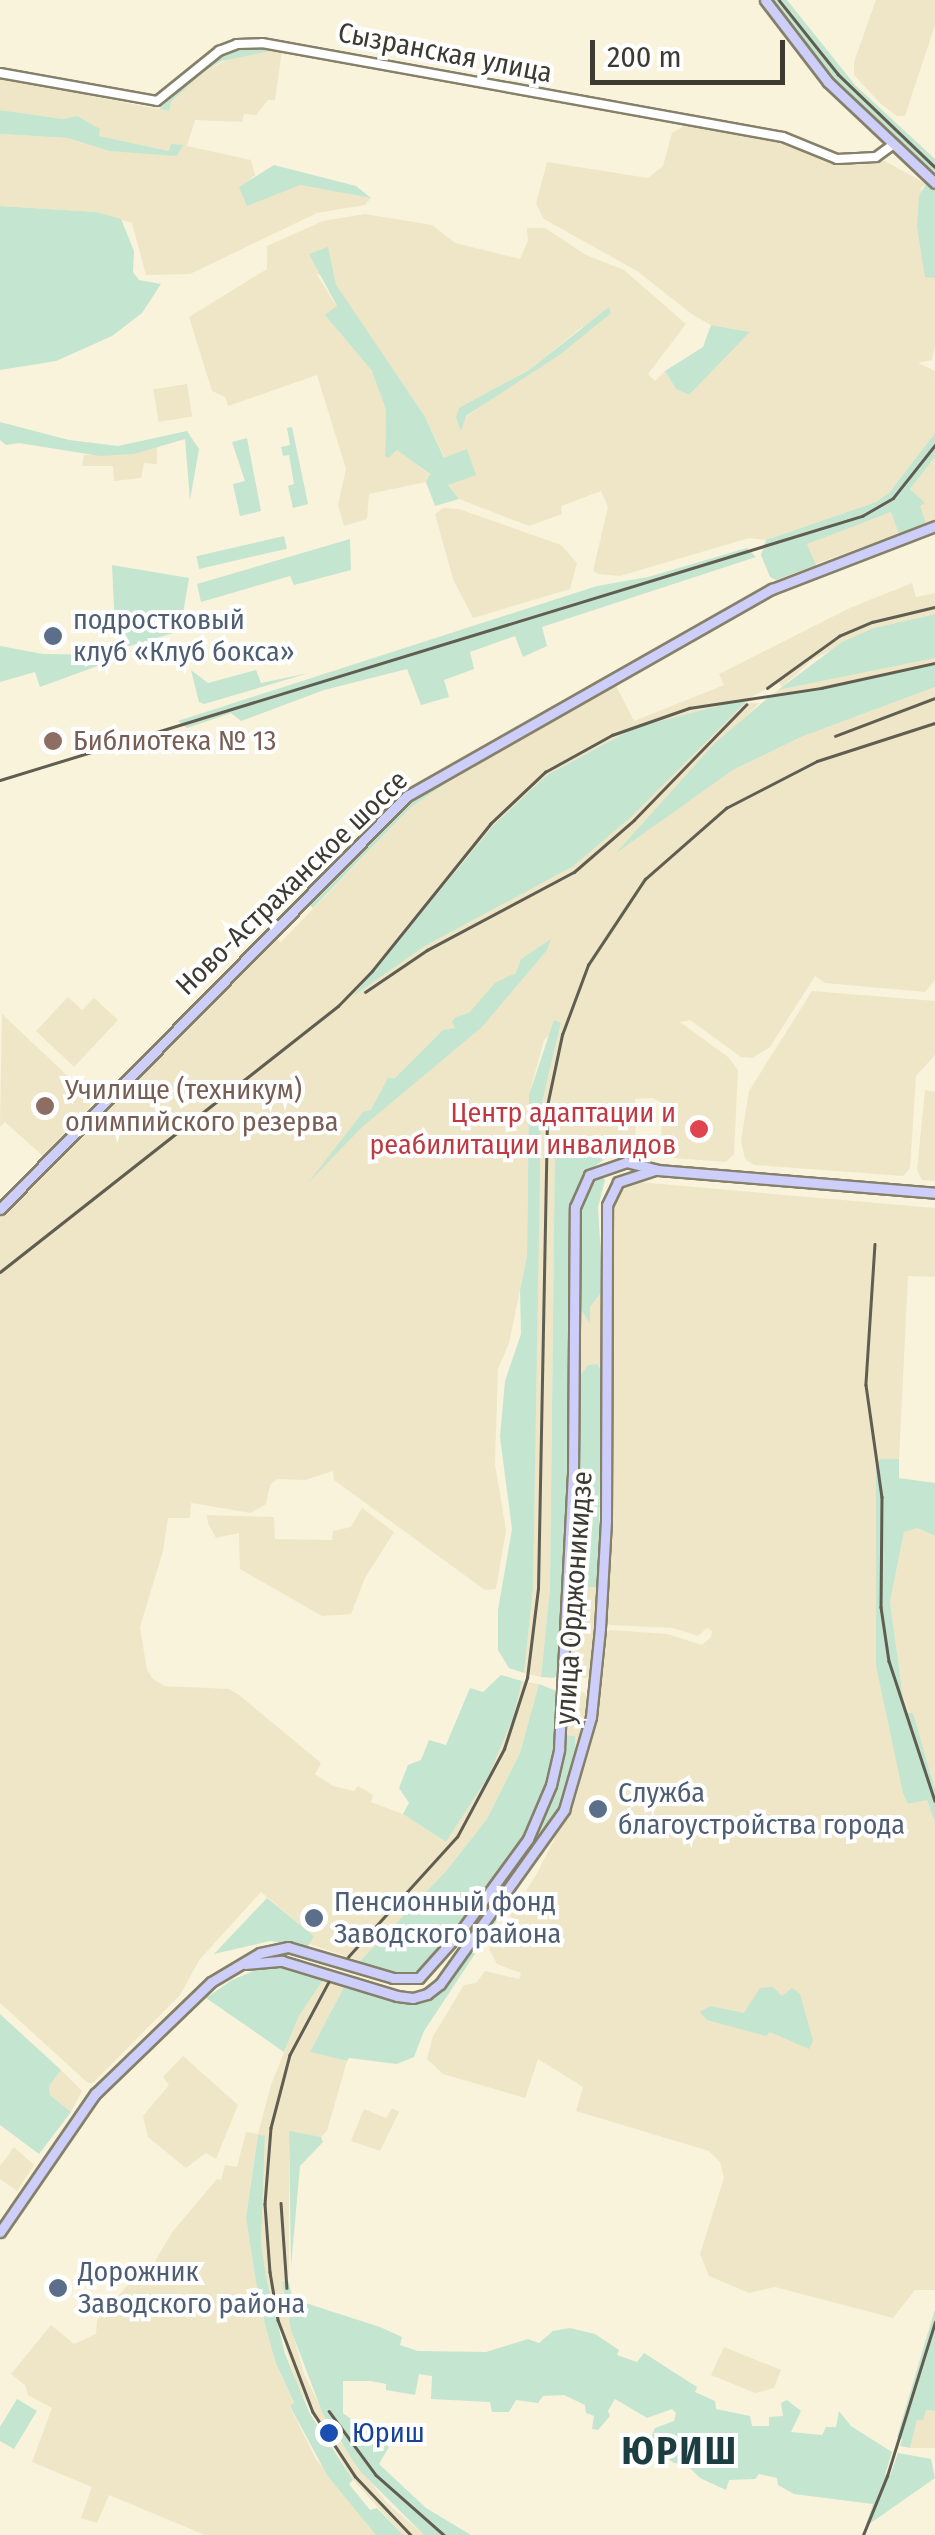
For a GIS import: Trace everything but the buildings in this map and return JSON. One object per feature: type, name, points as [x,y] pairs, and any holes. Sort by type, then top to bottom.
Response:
[{"type":"main road","points":[[765,0],[809,60],[935,183]]},
{"type":"main road","name":"Ново-Астраханское шоссе","points":[[0,1209],[407,796],[772,589],[935,526]]},
{"type":"main road","points":[[594,1171],[626,1162],[658,1170],[935,1194]]},
{"type":"main road","points":[[594,1171],[608,1174],[612,1187],[627,1178],[658,1170]]},
{"type":"main road","name":"улица Орджоникидзе","points":[[0,2232],[95,2094],[226,1972],[260,1953],[288,1948],[393,1978],[419,1978],[461,1930],[528,1839],[552,1786],[559,1749],[573,1475],[575,1207],[579,1189],[594,1171]]},
{"type":"main road","name":"улица Орджоникидзе","points":[[226,1972],[256,1962],[282,1961],[396,1996],[420,1997],[440,1984],[540,1849],[564,1810],[576,1778],[594,1687],[606,1520],[606,1226],[612,1187]]},
{"type":"main road","points":[[528,1839],[540,1849]]},
{"type":"street","name":"Сызранская улица","points":[[0,73],[156,102],[218,51],[237,44],[262,43],[782,137],[837,160],[876,156],[894,144]]},
{"type":"shaded area","points":[[876,0],[935,0],[935,25],[905,116],[897,116],[881,104],[854,75],[854,62]]},
{"type":"shaded area","points":[[271,47],[282,51],[275,100],[268,100],[256,115],[244,114],[242,122],[195,120],[187,146],[251,160],[255,175],[246,183],[300,185],[371,198],[365,205],[317,213],[190,274],[146,275],[132,223],[96,212],[0,206],[0,134],[68,138],[109,151],[170,151],[98,136],[77,116],[63,119],[0,110],[0,78],[168,111],[171,102],[202,73],[236,55]]},
{"type":"shaded area","points":[[687,124],[778,139],[837,163],[885,161],[926,184],[921,188],[935,278],[935,345],[932,360],[918,363],[935,371],[935,433],[889,493],[876,502],[766,540],[749,538],[620,576],[598,574],[593,571],[608,507],[601,491],[561,506],[562,514],[529,526],[459,499],[448,485],[467,450],[445,459],[424,415],[335,285],[316,273],[337,307],[336,328],[372,371],[386,410],[385,456],[397,449],[430,475],[426,482],[369,494],[367,519],[344,526],[338,505],[346,469],[317,375],[228,406],[225,397],[212,391],[189,317],[267,269],[267,246],[323,221],[365,214],[432,225],[455,243],[520,259],[528,241],[527,228],[545,228],[586,255],[624,270],[686,324],[648,374],[655,381],[665,371],[676,389],[689,395],[750,332],[711,325],[693,315],[637,271],[544,219],[536,204],[547,162],[648,178],[663,166],[672,133]],"holes":[[[582,327],[592,328],[466,417],[460,408],[529,370]]]},
{"type":"shaded area","points":[[187,384],[192,417],[159,422],[153,389]]},
{"type":"shaded area","points":[[157,445],[157,464],[144,463],[141,478],[114,481],[113,466],[82,466],[84,455],[149,450]]},
{"type":"shaded area","points":[[935,457],[935,520],[926,523],[919,505],[924,503],[910,489]]},
{"type":"shaded area","points":[[443,508],[459,509],[561,545],[577,563],[570,589],[473,618],[453,579],[435,514]]},
{"type":"shaded area","points":[[891,512],[899,534],[814,564],[806,543]]},
{"type":"shaded area","points":[[912,583],[916,597],[935,593],[935,614],[874,628],[812,660],[782,687],[778,682],[750,698],[636,727],[547,775],[467,856],[379,970],[352,997],[425,946],[572,867],[745,703],[759,703],[621,849],[733,770],[801,737],[935,687],[935,980],[925,992],[825,983],[815,976],[770,1047],[752,1058],[741,1057],[690,1020],[680,1022],[728,1057],[738,1070],[734,1154],[726,1162],[661,1157],[662,1103],[653,1098],[635,1099],[636,1155],[592,1151],[593,1142],[555,1140],[550,1588],[541,1677],[524,1673],[533,1589],[539,1144],[541,1107],[561,1024],[544,1040],[529,1095],[527,1256],[509,1343],[498,1369],[495,1464],[506,1530],[496,1589],[485,1590],[334,1480],[333,1471],[305,1480],[277,1479],[270,1485],[266,1504],[251,1513],[191,1503],[190,1518],[168,1518],[163,1551],[140,1627],[147,1670],[153,1679],[164,1686],[229,1689],[321,1763],[315,1774],[333,1786],[354,1791],[358,1786],[373,1795],[371,1802],[403,1814],[446,1842],[488,1777],[522,1681],[539,1684],[520,1753],[487,1819],[447,1870],[360,1961],[309,1944],[314,1936],[261,1892],[200,1959],[180,1995],[93,2083],[88,2083],[0,2003],[0,1218],[274,936],[281,942],[410,808],[487,755],[615,684],[634,721],[724,685],[719,674],[852,607]]},
{"type":"shaded area","points":[[935,658],[935,665],[900,674],[769,697],[778,690]]},
{"type":"shaded area","points":[[812,991],[935,1001],[935,1055],[916,1076],[910,1168],[903,1176],[754,1165],[745,1159],[741,1141],[749,1091]]},
{"type":"shaded area","points":[[68,997],[82,1010],[94,998],[118,1020],[74,1067],[36,1031]]},
{"type":"shaded area","name":"Училище (техникум) олимпийского резерва","points":[[2,1014],[90,1097],[90,1109],[44,1157],[5,1122],[0,1127]]},
{"type":"shaded area","points":[[925,1090],[935,1092],[935,1181],[922,1180],[917,1170]]},
{"type":"shaded area","points":[[637,1182],[935,1208],[935,1277],[908,1276],[899,1459],[876,1462],[876,1666],[908,1804],[927,1800],[935,1823],[935,2290],[915,2290],[893,2318],[775,2287],[749,2293],[709,2276],[700,2254],[724,2178],[720,2162],[709,2151],[576,2111],[583,2087],[538,2059],[525,2098],[443,2074],[427,2059],[433,2036],[464,1985],[476,1983],[485,1971],[519,1979],[521,1973],[497,1964],[489,1949],[536,1875],[576,1797],[597,1711],[603,1634],[610,1630],[667,1634],[702,1645],[711,1637],[712,1631],[707,1628],[698,1636],[673,1628],[610,1625],[604,1619],[611,1204],[621,1188]]},
{"type":"shaded area","points":[[603,1290],[602,1372],[597,1364],[578,1379],[577,1303],[589,1322],[590,1307]]},
{"type":"shaded area","points":[[362,1508],[394,1532],[365,1578],[351,1614],[322,1616],[240,1569],[239,1533],[216,1538],[207,1515],[274,1517],[275,1539],[332,1540],[333,1531],[351,1527]]},
{"type":"shaded area","points":[[917,1528],[935,1536],[935,1789],[913,1714],[903,1697],[890,1602],[904,1532]]},
{"type":"shaded area","points":[[587,1587],[598,1587],[592,1675],[587,1678],[570,1676],[568,1671],[572,1606],[585,1606]]},
{"type":"shaded area","points":[[574,1691],[584,1692],[589,1700],[575,1769],[575,1736],[564,1735],[567,1697]]},
{"type":"shaded area","points":[[323,1980],[344,1987],[310,2052],[347,2061],[327,2131],[321,2137],[289,2132],[289,2267],[288,2280],[282,2282],[286,2309],[304,2374],[333,2432],[386,2502],[424,2535],[403,2535],[353,2480],[297,2386],[266,2276],[261,2242],[265,2137],[258,2135],[246,2216],[259,2302],[275,2361],[294,2404],[290,2407],[316,2459],[376,2535],[205,2535],[109,2495],[97,2523],[81,2518],[92,2487],[32,2462],[52,2408],[28,2395],[25,2385],[11,2374],[51,2325],[74,2344],[96,2334],[97,2320],[134,2278],[142,2283],[173,2231],[217,2179],[221,2180],[225,2165],[237,2167],[246,2132],[258,2134],[271,2085],[299,2016]]},
{"type":"shaded area","points":[[183,2056],[238,2105],[216,2159],[206,2153],[186,2168],[148,2137],[143,2116],[169,2085],[163,2077]]},
{"type":"shaded area","points":[[61,2070],[82,2091],[71,2112],[50,2095],[49,2086]]},
{"type":"shaded area","points":[[392,2108],[399,2112],[380,2151],[351,2141],[364,2109],[386,2118]]},
{"type":"shaded area","points":[[14,2147],[34,2165],[17,2191],[0,2179],[0,2166]]},
{"type":"shaded area","points":[[724,2347],[781,2370],[774,2388],[755,2393],[711,2375]]},
{"type":"shaded area","points":[[926,2410],[935,2411],[935,2448],[910,2448],[917,2419]]},
{"type":"green space","points":[[773,0],[787,0],[855,85],[935,159],[935,175],[832,78]]},
{"type":"green space","points":[[262,46],[270,51],[222,61],[202,73],[171,102],[169,111],[159,109],[220,54]]},
{"type":"green space","points":[[0,110],[63,119],[77,116],[100,129],[99,136],[169,151],[171,144],[183,145],[177,156],[109,151],[68,138],[0,134]]},
{"type":"green space","points":[[274,165],[356,186],[371,198],[300,185],[247,206],[239,187]]},
{"type":"green space","points":[[926,184],[935,191],[935,278],[925,277],[917,227],[919,196]]},
{"type":"green space","points":[[0,206],[96,212],[121,219],[134,251],[133,272],[139,280],[161,284],[142,313],[112,336],[56,361],[0,370]]},
{"type":"green space","points":[[328,247],[336,285],[424,415],[444,458],[467,449],[476,475],[448,485],[459,499],[435,506],[426,482],[430,474],[397,450],[388,458],[385,456],[386,410],[372,371],[325,315],[337,306],[309,254]]},
{"type":"green space","points":[[609,307],[611,313],[562,353],[466,416],[461,431],[456,417],[459,408],[529,370]]},
{"type":"green space","points":[[711,325],[750,332],[689,395],[676,389],[665,371],[703,347]]},
{"type":"green space","points":[[0,422],[69,440],[118,446],[187,431],[199,449],[190,500],[185,439],[134,454],[100,456],[19,443],[6,445],[0,440]]},
{"type":"green space","points":[[292,427],[308,504],[293,508],[288,486],[294,484],[289,455],[283,456],[281,447],[290,445],[287,428]]},
{"type":"green space","points":[[935,433],[935,457],[910,489],[925,503],[920,506],[926,523],[899,534],[891,512],[807,544],[816,565],[776,580],[770,577],[761,555],[766,540],[876,502],[889,493]]},
{"type":"green space","points":[[247,438],[261,511],[240,516],[233,484],[245,481],[232,442]]},
{"type":"green space","points":[[284,536],[287,549],[199,569],[196,556]]},
{"type":"green space","points":[[350,539],[351,570],[294,585],[290,576],[201,602],[197,584]]},
{"type":"green space","points":[[747,548],[756,557],[542,627],[547,646],[523,657],[515,636],[470,652],[474,669],[444,680],[449,697],[421,705],[407,669],[324,690],[241,721],[231,713],[187,728],[178,721],[597,586],[648,577]]},
{"type":"green space","points":[[112,565],[189,578],[180,631],[116,650]]},
{"type":"green space","points":[[935,614],[935,658],[778,690],[842,642],[874,628]]},
{"type":"green space","points":[[0,646],[43,654],[113,655],[114,660],[40,687],[35,672],[0,682]]},
{"type":"green space","points":[[935,665],[935,687],[801,737],[733,770],[616,853],[714,744],[769,697]]},
{"type":"green space","points":[[191,670],[208,683],[256,670],[261,683],[309,673],[204,704],[199,702]]},
{"type":"green space","points":[[750,698],[631,817],[572,867],[425,946],[352,997],[493,826],[547,775],[636,727]]},
{"type":"green space","points":[[487,755],[410,808],[313,908],[306,902],[405,804]]},
{"type":"green space","points":[[551,939],[547,950],[482,1027],[361,1128],[308,1183],[363,1112],[371,1110],[388,1078],[395,1078],[443,1030],[455,1028],[452,1022],[456,1017],[469,1013],[495,983],[516,973],[521,959]]},
{"type":"green space","points":[[554,1020],[561,1023],[541,1107],[533,1589],[524,1673],[509,1668],[498,1650],[498,1610],[512,1529],[500,1437],[505,1381],[521,1334],[520,1290],[527,1256],[529,1095]]},
{"type":"green space","points":[[555,1140],[593,1141],[593,1150],[618,1150],[582,1175],[570,1206],[570,1475],[559,1673],[554,1678],[541,1677],[550,1588]]},
{"type":"green space","points":[[601,1175],[605,1180],[598,1207],[603,1290],[590,1307],[590,1324],[577,1303],[579,1206],[591,1179]]},
{"type":"green space","points":[[597,1364],[602,1372],[598,1587],[587,1587],[586,1607],[572,1606],[578,1379],[588,1365]]},
{"type":"green space","points":[[899,1459],[899,1478],[935,1483],[935,1536],[917,1528],[904,1532],[890,1602],[903,1697],[908,1713],[913,1713],[935,1789],[935,1823],[927,1800],[908,1804],[903,1793],[876,1666],[876,1462]]},
{"type":"green space","points":[[501,1675],[522,1681],[513,1717],[488,1777],[446,1842],[403,1814],[409,1803],[399,1788],[408,1765],[421,1760],[429,1740],[446,1745],[470,1688],[483,1692]]},
{"type":"green space","points":[[539,1684],[559,1692],[555,1750],[541,1800],[522,1837],[424,1971],[394,1974],[360,1961],[447,1870],[487,1819],[520,1753]]},
{"type":"green space","points":[[564,1735],[575,1736],[575,1769],[553,1823],[539,1838],[535,1830],[555,1789]]},
{"type":"green space","points":[[521,1884],[424,2031],[414,2057],[397,2064],[349,2058],[347,2061],[310,2052],[344,1987],[406,2002],[437,1994]]},
{"type":"green space","points":[[267,1898],[314,1936],[308,1946],[270,1941],[214,1954]]},
{"type":"green space","points":[[266,1966],[293,1967],[323,1980],[299,2016],[284,2052],[206,1998],[232,1980]]},
{"type":"green space","points":[[773,1987],[782,1996],[792,1988],[800,1994],[813,2041],[809,2049],[770,2032],[766,2036],[707,2020],[700,2012],[710,2006],[744,2013],[760,1988]]},
{"type":"green space","points":[[0,2014],[61,2070],[49,2086],[50,2095],[71,2112],[39,2154],[0,2125]]},
{"type":"green space","points":[[289,2131],[321,2137],[323,2142],[300,2166],[291,2267]]},
{"type":"green space","points":[[258,2135],[265,2136],[261,2242],[285,2354],[310,2414],[353,2480],[349,2484],[370,2510],[377,2508],[403,2535],[376,2535],[327,2475],[290,2406],[294,2403],[275,2361],[259,2302],[246,2217]]},
{"type":"green space","points":[[288,2280],[293,2299],[380,2327],[402,2337],[400,2345],[418,2351],[486,2352],[528,2339],[539,2343],[553,2331],[570,2328],[595,2334],[619,2350],[617,2355],[637,2362],[644,2353],[697,2387],[695,2392],[715,2401],[716,2409],[750,2416],[752,2426],[769,2426],[769,2417],[783,2416],[781,2403],[787,2400],[801,2411],[791,2432],[822,2435],[826,2427],[836,2427],[839,2411],[851,2426],[892,2452],[885,2475],[890,2476],[898,2453],[931,2459],[935,2478],[865,2527],[873,2504],[794,2494],[778,2485],[777,2478],[759,2474],[755,2479],[729,2480],[726,2490],[700,2478],[687,2465],[674,2463],[648,2445],[655,2428],[674,2421],[676,2413],[672,2409],[647,2418],[615,2399],[608,2411],[610,2416],[598,2430],[592,2429],[594,2416],[586,2413],[585,2405],[564,2395],[543,2396],[538,2403],[516,2400],[509,2412],[492,2412],[490,2402],[431,2399],[432,2376],[419,2374],[415,2395],[386,2390],[386,2384],[371,2381],[343,2381],[343,2413],[389,2447],[379,2464],[426,2508],[471,2535],[424,2535],[360,2471],[323,2414],[291,2330],[282,2282]]},
{"type":"green space","points":[[935,2309],[935,2411],[926,2410],[923,2420],[917,2420],[910,2448],[900,2446],[902,2439],[897,2437]]},
{"type":"green space","points":[[17,2399],[37,2411],[14,2449],[0,2441],[0,2427]]},
{"type":"tram line","points":[[779,0],[838,74],[935,167]]},
{"type":"tram line","points":[[0,780],[862,516],[893,498],[935,445]]},
{"type":"railway","points":[[767,688],[839,636],[872,622],[935,607]]},
{"type":"railway","points":[[0,1272],[338,1006],[372,971],[490,824],[545,772],[612,735],[689,708],[821,688],[935,663]]},
{"type":"railway","points":[[835,736],[935,698]]},
{"type":"railway","points":[[365,992],[427,950],[574,872],[634,820],[746,705]]},
{"type":"railway","points":[[348,1957],[457,1837],[504,1749],[527,1678],[538,1589],[547,1106],[562,1035],[588,965],[645,879],[726,808],[817,761],[935,723]]},
{"type":"railway","points":[[875,1244],[866,1385],[882,1497],[881,1607],[889,1661],[935,1801]]},
{"type":"railway","points":[[329,1982],[290,2055],[271,2128],[265,2204],[270,2272],[278,2320],[313,2412],[355,2476],[411,2535]]},
{"type":"railway","points":[[281,2203],[287,2288]]},
{"type":"railway","points":[[863,2535],[887,2476],[935,2322]]},
{"type":"railway","points":[[329,2411],[376,2475],[444,2535]]},
{"type":"place","name":"подростковый клуб «Клуб бокса»","points":[[53,636]]},
{"type":"place","name":"Библиотека № 13","points":[[53,741]]},
{"type":"place","name":"Училище (техникум) олимпийского резерва","points":[[45,1106]]},
{"type":"place","name":"Центр адаптации и реабилитации инвалидов","points":[[699,1129]]},
{"type":"place","name":"Служба благоустройства города","points":[[598,1809]]},
{"type":"place","name":"Пенсионный фонд Заводского района","points":[[314,1918]]},
{"type":"place","name":"Дорожник Заводского района","points":[[58,2288]]},
{"type":"place","name":"Юриш","points":[[329,2433]]},
{"type":"district","name":"ЮРИШ","points":[[680,2452]]}]
